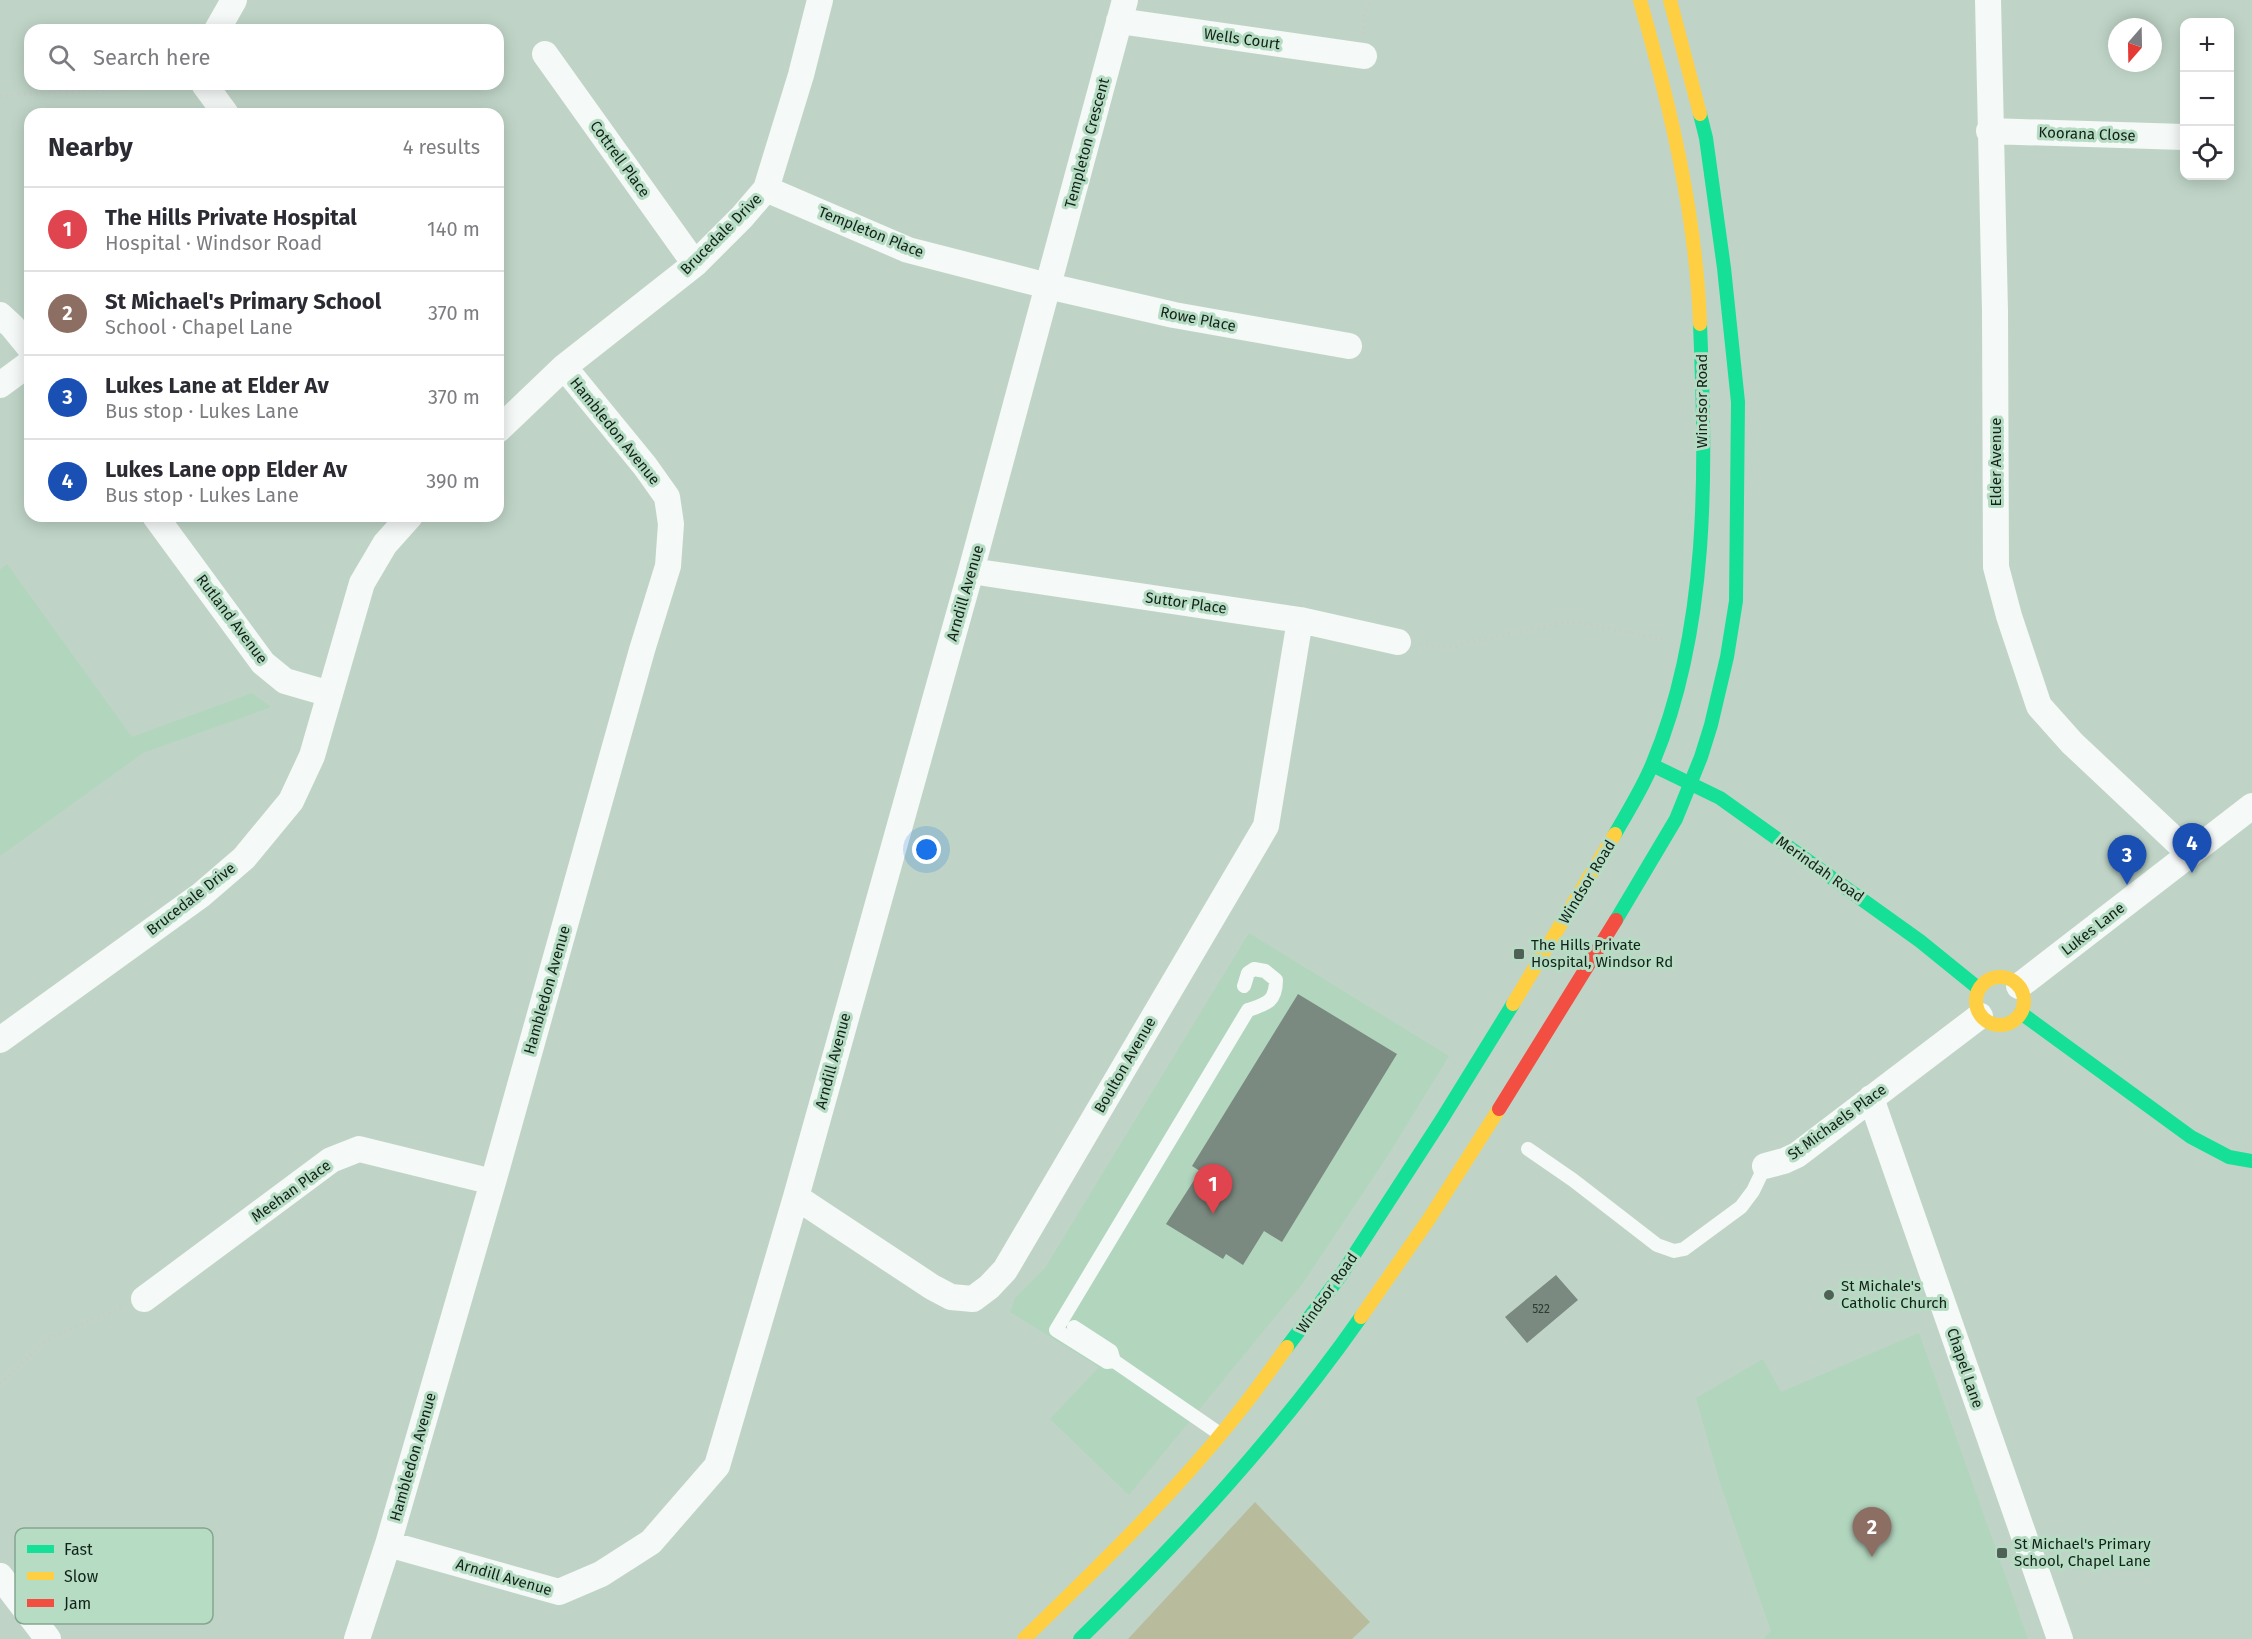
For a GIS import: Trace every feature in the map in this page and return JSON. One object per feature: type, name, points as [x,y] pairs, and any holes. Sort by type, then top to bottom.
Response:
[{"type":"main road","name":"Windsor Road","points":[[1024,1639],[1110,1554],[1220,1434],[1315,1311],[1381,1215],[1583,890],[1652,765],[1672,706],[1693,609],[1701,525],[1703,399],[1698,272],[1679,152],[1662,77],[1640,0]]},
{"type":"main road","name":"Windsor Road","points":[[1080,1639],[1208,1507],[1252,1457],[1351,1332],[1419,1235],[1644,874],[1676,819],[1691,785],[1711,725],[1727,657],[1736,601],[1738,402],[1724,268],[1706,138],[1670,0]]},
{"type":"main road","name":"Merindah Road","points":[[1652,765],[1720,798],[1920,941],[1978,988]]},
{"type":"main road","points":[[2003,976],[2012,980],[2024,995],[2021,1013],[2015,1021],[2006,1025],[1996,1026],[1987,1022],[1980,1016],[1976,1007],[1975,998],[1978,988],[1985,981],[1994,977],[2003,976]]},
{"type":"main road","points":[[2021,1013],[2191,1137],[2229,1157],[2252,1161]]},
{"type":"main road","points":[[1278,1403],[1314,1380]]},
{"type":"main road","points":[[1209,1467],[1220,1434],[1241,1430]]},
{"type":"main road","points":[[1128,1592],[1135,1564]]},
{"type":"street","points":[[220,24],[234,0]]},
{"type":"street","name":"Brucedale Drive","points":[[504,423],[564,367],[695,264],[742,217],[766,189],[801,75],[820,0]]},
{"type":"street","name":"Elder Avenue","points":[[1988,0],[1989,131],[1995,311],[1996,567],[2009,616],[2039,706],[2072,743],[2190,854]]},
{"type":"street","name":"Wells Court","points":[[1122,11],[1364,56]]},
{"type":"street","name":"Templeton Crescent","points":[[1048,286],[1122,11]]},
{"type":"street","name":"Cottrell Place","points":[[545,54],[695,264]]},
{"type":"street","points":[[208,90],[222,108]]},
{"type":"street","name":"Koorana Close","points":[[1989,131],[2180,137]]},
{"type":"street","name":"Templeton Place","points":[[766,189],[908,250],[1048,286]]},
{"type":"street","name":"Rowe Place","points":[[1048,286],[1174,315],[1349,346]]},
{"type":"street","name":"Arndill Avenue","points":[[388,1544],[559,1592],[601,1574],[651,1542],[717,1466],[796,1197],[1048,286]]},
{"type":"street","points":[[0,315],[24,341]]},
{"type":"street","points":[[0,385],[24,367]]},
{"type":"street","name":"Hambledon Avenue","points":[[357,1639],[388,1544],[493,1182],[642,650],[668,566],[671,524],[667,497],[645,466],[564,367]]},
{"type":"street","name":"Rutland Avenue","points":[[159,522],[263,663],[285,681],[330,694]]},
{"type":"street","name":"Brucedale Drive","points":[[0,1040],[201,895],[244,858],[291,801],[312,756],[362,583],[385,544],[405,522]]},
{"type":"street","name":"Suttor Place","points":[[971,571],[1300,620],[1398,642]]},
{"type":"street","name":"Boulton Avenue","points":[[796,1197],[932,1287],[951,1297],[973,1299],[989,1287],[1005,1270],[1266,826],[1300,620]]},
{"type":"street","name":"Lukes Lane","points":[[2019,986],[2252,806]]},
{"type":"street","name":"St Michaels Place","points":[[1765,1166],[1797,1155],[1980,1016]]},
{"type":"street","name":"Chapel Lane","points":[[1870,1098],[2060,1639]]},
{"type":"street","name":"Meehan Place","points":[[144,1299],[331,1160],[359,1149],[493,1182]]},
{"type":"street","points":[[0,1576],[15,1596]]},
{"type":"street","points":[[37,1624],[48,1639]]},
{"type":"lane","points":[[1114,1361],[1107,1362],[1056,1330],[1248,1010],[1264,1005],[1272,999],[1276,991],[1275,980],[1265,971],[1254,969],[1248,973],[1244,986]]},
{"type":"lane","name":"St Michaels Place","points":[[1528,1149],[1573,1180],[1657,1245],[1674,1251],[1684,1249],[1741,1207],[1753,1191],[1765,1166]]},
{"type":"lane","points":[[1074,1327],[1111,1351],[1114,1361],[1220,1434]]},
{"type":"path","points":[[1364,56],[1364,14],[1371,0]]},
{"type":"path","points":[[0,95],[118,90]]},
{"type":"path","points":[[1398,642],[1448,647],[1569,621],[1687,645]]},
{"type":"path","points":[[0,1384],[47,1339],[144,1299]]},
{"type":"shaded area","points":[[7,564],[132,737],[252,693],[271,707],[143,753],[0,856],[0,570]]},
{"type":"shaded area","points":[[1249,933],[1449,1056],[1385,1160],[1303,1283],[1129,1495],[1050,1419],[1099,1367],[1010,1312],[1015,1298],[1045,1268]]},
{"type":"shaded area","points":[[1919,1333],[2028,1639],[1763,1639],[1771,1631],[1720,1483],[1696,1398],[1763,1359],[1781,1392]]},
{"type":"shaded area","points":[[1255,1502],[1370,1622],[1352,1639],[1128,1639]]},
{"type":"building","points":[[1298,994],[1397,1054],[1282,1242],[1264,1231],[1243,1265],[1226,1254],[1223,1259],[1166,1224],[1200,1171],[1192,1166]]},
{"type":"building","points":[[1556,1275],[1578,1300],[1527,1343],[1505,1317]]},
{"type":"traffic: fast","points":[[1616,920],[1676,819],[1701,757],[1727,657],[1736,601],[1738,402],[1724,268],[1706,138],[1700,114]]},
{"type":"traffic: fast","points":[[1615,834],[1652,765],[1671,713],[1685,659],[1694,604],[1703,492],[1700,324]]},
{"type":"traffic: fast","points":[[1652,765],[1720,798],[1920,941],[1978,988]]},
{"type":"traffic: fast","points":[[1287,1347],[1341,1275],[1513,1004]]},
{"type":"traffic: fast","points":[[2021,1013],[2191,1137],[2229,1157],[2252,1161]]},
{"type":"traffic: fast","points":[[1080,1639],[1192,1524],[1263,1444],[1297,1403],[1361,1317]]},
{"type":"traffic: slow","points":[[1640,0],[1680,160],[1693,241],[1700,324]]},
{"type":"traffic: slow","points":[[1670,0],[1700,114]]},
{"type":"traffic: slow","points":[[1513,1004],[1615,834]]},
{"type":"traffic: slow","points":[[1995,977],[2005,977],[2020,987],[2024,1001],[2023,1010],[2014,1021],[2005,1025],[1995,1025],[1980,1015],[1976,1006],[1976,996],[1986,981],[1995,977]]},
{"type":"traffic: slow","points":[[1361,1317],[1429,1219],[1499,1109]]},
{"type":"traffic: slow","points":[[1024,1639],[1135,1529],[1188,1472],[1244,1405],[1287,1347]]},
{"type":"traffic: jam","points":[[1499,1109],[1616,920]]},
{"type":"place","name":"Lukes Lane opp Elder Av","points":[[2192,873]]},
{"type":"place","name":"Lukes Lane at Elder Av","points":[[2127,885]]},
{"type":"place","name":"The Hills Private Hospital, Windsor Rd","points":[[1519,954]]},
{"type":"place","name":"The Hills Private Hospital","points":[[1213,1214]]},
{"type":"place","name":"St Michale's Catholic Church","points":[[1829,1295]]},
{"type":"place","name":"St Michael's Primary School, Chapel Lane","points":[[2002,1553]]},
{"type":"place","name":"St Michael's Primary School","points":[[1872,1557]]}]
